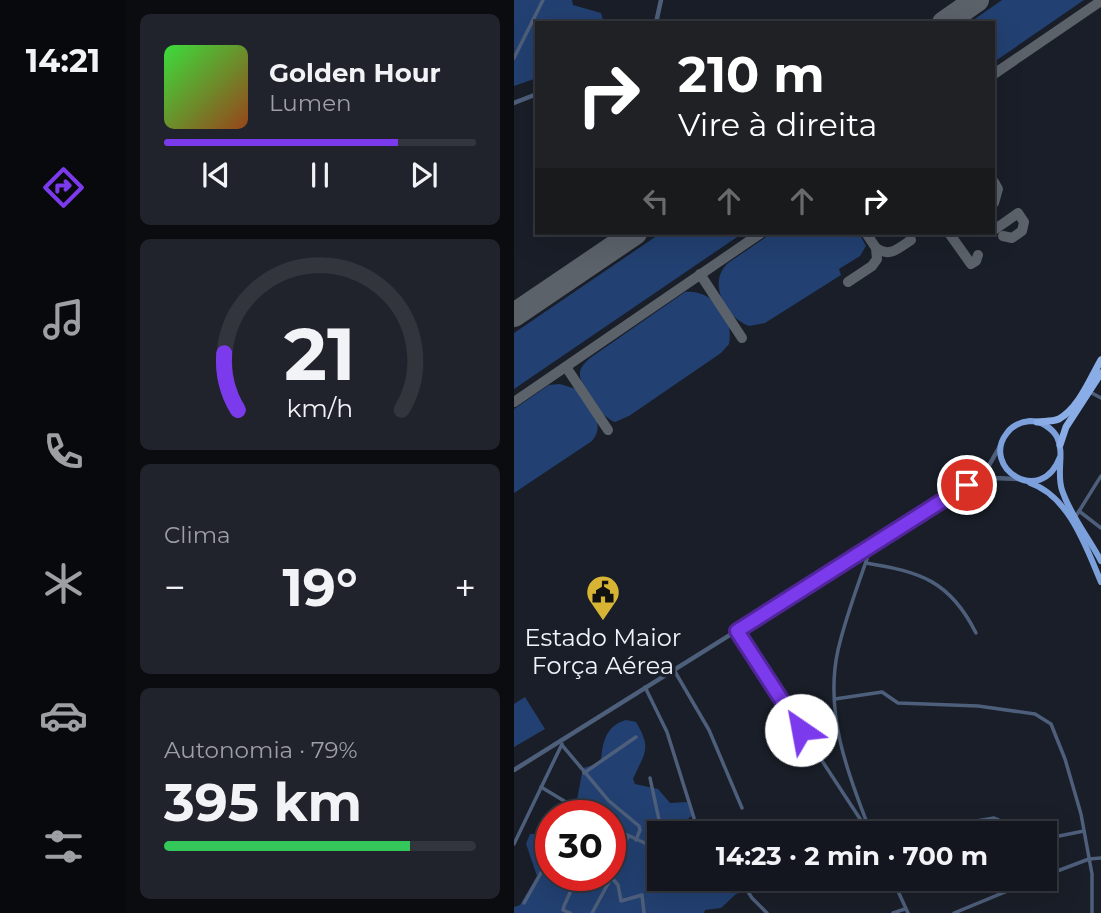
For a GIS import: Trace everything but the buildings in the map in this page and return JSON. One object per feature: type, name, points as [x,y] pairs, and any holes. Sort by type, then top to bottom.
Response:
[{"type":"highway","points":[[1037,422],[1053,421],[1064,415],[1085,389],[1100,360]]},
{"type":"highway","points":[[1060,445],[1066,427],[1100,373]]},
{"type":"main road","points":[[1100,561],[1060,484],[1060,445],[1051,429],[1037,422],[1024,422],[1012,427],[1001,443],[1001,458],[1005,468],[1022,480],[1046,489],[1058,500],[1073,524],[1100,582]]},
{"type":"main road","points":[[1022,480],[1045,478],[1060,457]]},
{"type":"street","points":[[514,58],[543,0]]},
{"type":"street","points":[[656,21],[661,0]]},
{"type":"street","points":[[514,103],[535,95]]},
{"type":"street","points":[[1090,392],[1100,398]]},
{"type":"street","points":[[514,770],[967,485],[987,468],[1001,443]]},
{"type":"street","points":[[1100,476],[1077,514],[1100,528]]},
{"type":"street","points":[[967,485],[995,478],[1022,480]]},
{"type":"street","points":[[865,821],[840,746],[835,673],[838,649],[872,545]]},
{"type":"street","points":[[866,563],[890,567],[933,581],[959,602],[976,633]]},
{"type":"street","points":[[737,631],[862,821]]},
{"type":"street","points":[[674,670],[709,730],[742,807]]},
{"type":"street","points":[[645,687],[667,732],[694,818]]},
{"type":"street","points":[[835,699],[878,691],[898,703],[978,706],[1035,715],[1044,719],[1056,733],[1078,800],[1089,859],[1092,913]]},
{"type":"street","points":[[584,773],[636,737]]},
{"type":"street","points":[[562,742],[584,773],[609,801],[639,826],[636,840]]},
{"type":"street","points":[[514,844],[562,742]]},
{"type":"street","points":[[650,778],[659,821]]},
{"type":"street","points":[[541,787],[564,800]]},
{"type":"street","points":[[976,821],[994,818],[999,821]]},
{"type":"street","points":[[1057,836],[1084,831]]},
{"type":"street","points":[[626,841],[628,836],[647,842]]},
{"type":"street","points":[[1057,871],[1089,859],[1100,858]]},
{"type":"street","points":[[524,903],[535,883]]},
{"type":"street","points":[[570,913],[564,910],[564,906],[571,891]]},
{"type":"street","points":[[592,913],[604,891]]},
{"type":"street","points":[[619,891],[621,901],[642,895],[644,913]]},
{"type":"street","points":[[747,891],[767,913]]},
{"type":"street","points":[[893,913],[907,911],[897,891]]},
{"type":"street","points":[[954,913],[1006,891]]},
{"type":"shaded area","points":[[514,0],[572,0],[573,5],[601,13],[603,21],[535,21],[535,79],[514,86]]},
{"type":"shaded area","points":[[1002,0],[1084,0],[995,61],[995,21],[972,21]]},
{"type":"shaded area","points":[[658,235],[740,235],[514,389],[514,333]]},
{"type":"shaded area","points":[[769,235],[860,235],[866,246],[860,256],[839,269],[841,275],[765,323],[749,326],[726,307],[719,289],[722,271],[728,263]]},
{"type":"shaded area","points":[[685,292],[705,295],[720,307],[729,324],[729,344],[721,353],[629,416],[615,422],[598,408],[587,393],[580,378],[581,368],[590,358]]},
{"type":"shaded area","points":[[560,384],[576,389],[590,407],[597,421],[596,434],[592,441],[514,493],[514,409],[549,385]]},
{"type":"shaded area","points":[[525,697],[545,729],[514,747],[514,704]]},
{"type":"shaded area","points":[[626,720],[636,722],[644,739],[645,750],[633,779],[635,784],[658,789],[670,803],[687,802],[692,816],[684,821],[647,821],[647,891],[742,892],[721,908],[705,910],[704,913],[514,913],[514,907],[520,905],[535,879],[535,891],[626,891],[626,800],[577,800],[583,768],[601,763],[606,737],[619,723]]},
{"type":"shaded area","points":[[530,834],[535,834],[535,870],[526,844]]},
{"type":"taxiway","points":[[995,73],[1101,1]]},
{"type":"taxiway","points":[[995,184],[998,189],[995,200]]},
{"type":"taxiway","points":[[995,229],[1018,213],[1024,222],[1022,231],[1012,238],[1003,236]]},
{"type":"taxiway","points":[[514,402],[758,235]]},
{"type":"taxiway","points":[[848,282],[872,266],[877,259],[876,248],[867,235]]},
{"type":"taxiway","points":[[950,235],[971,264],[976,261],[978,255]]},
{"type":"taxiway","points":[[876,248],[890,252],[911,240]]},
{"type":"taxiway","points":[[700,274],[742,338]]},
{"type":"taxiway","points":[[566,367],[608,430]]},
{"type":"runway","points":[[947,21],[977,0]]},
{"type":"runway","points":[[514,315],[632,235]]},
{"type":"place","name":"Estado Maior Força Aérea","points":[[603,622]]},
{"type":"route","points":[[801,730],[737,631],[967,485]]}]
